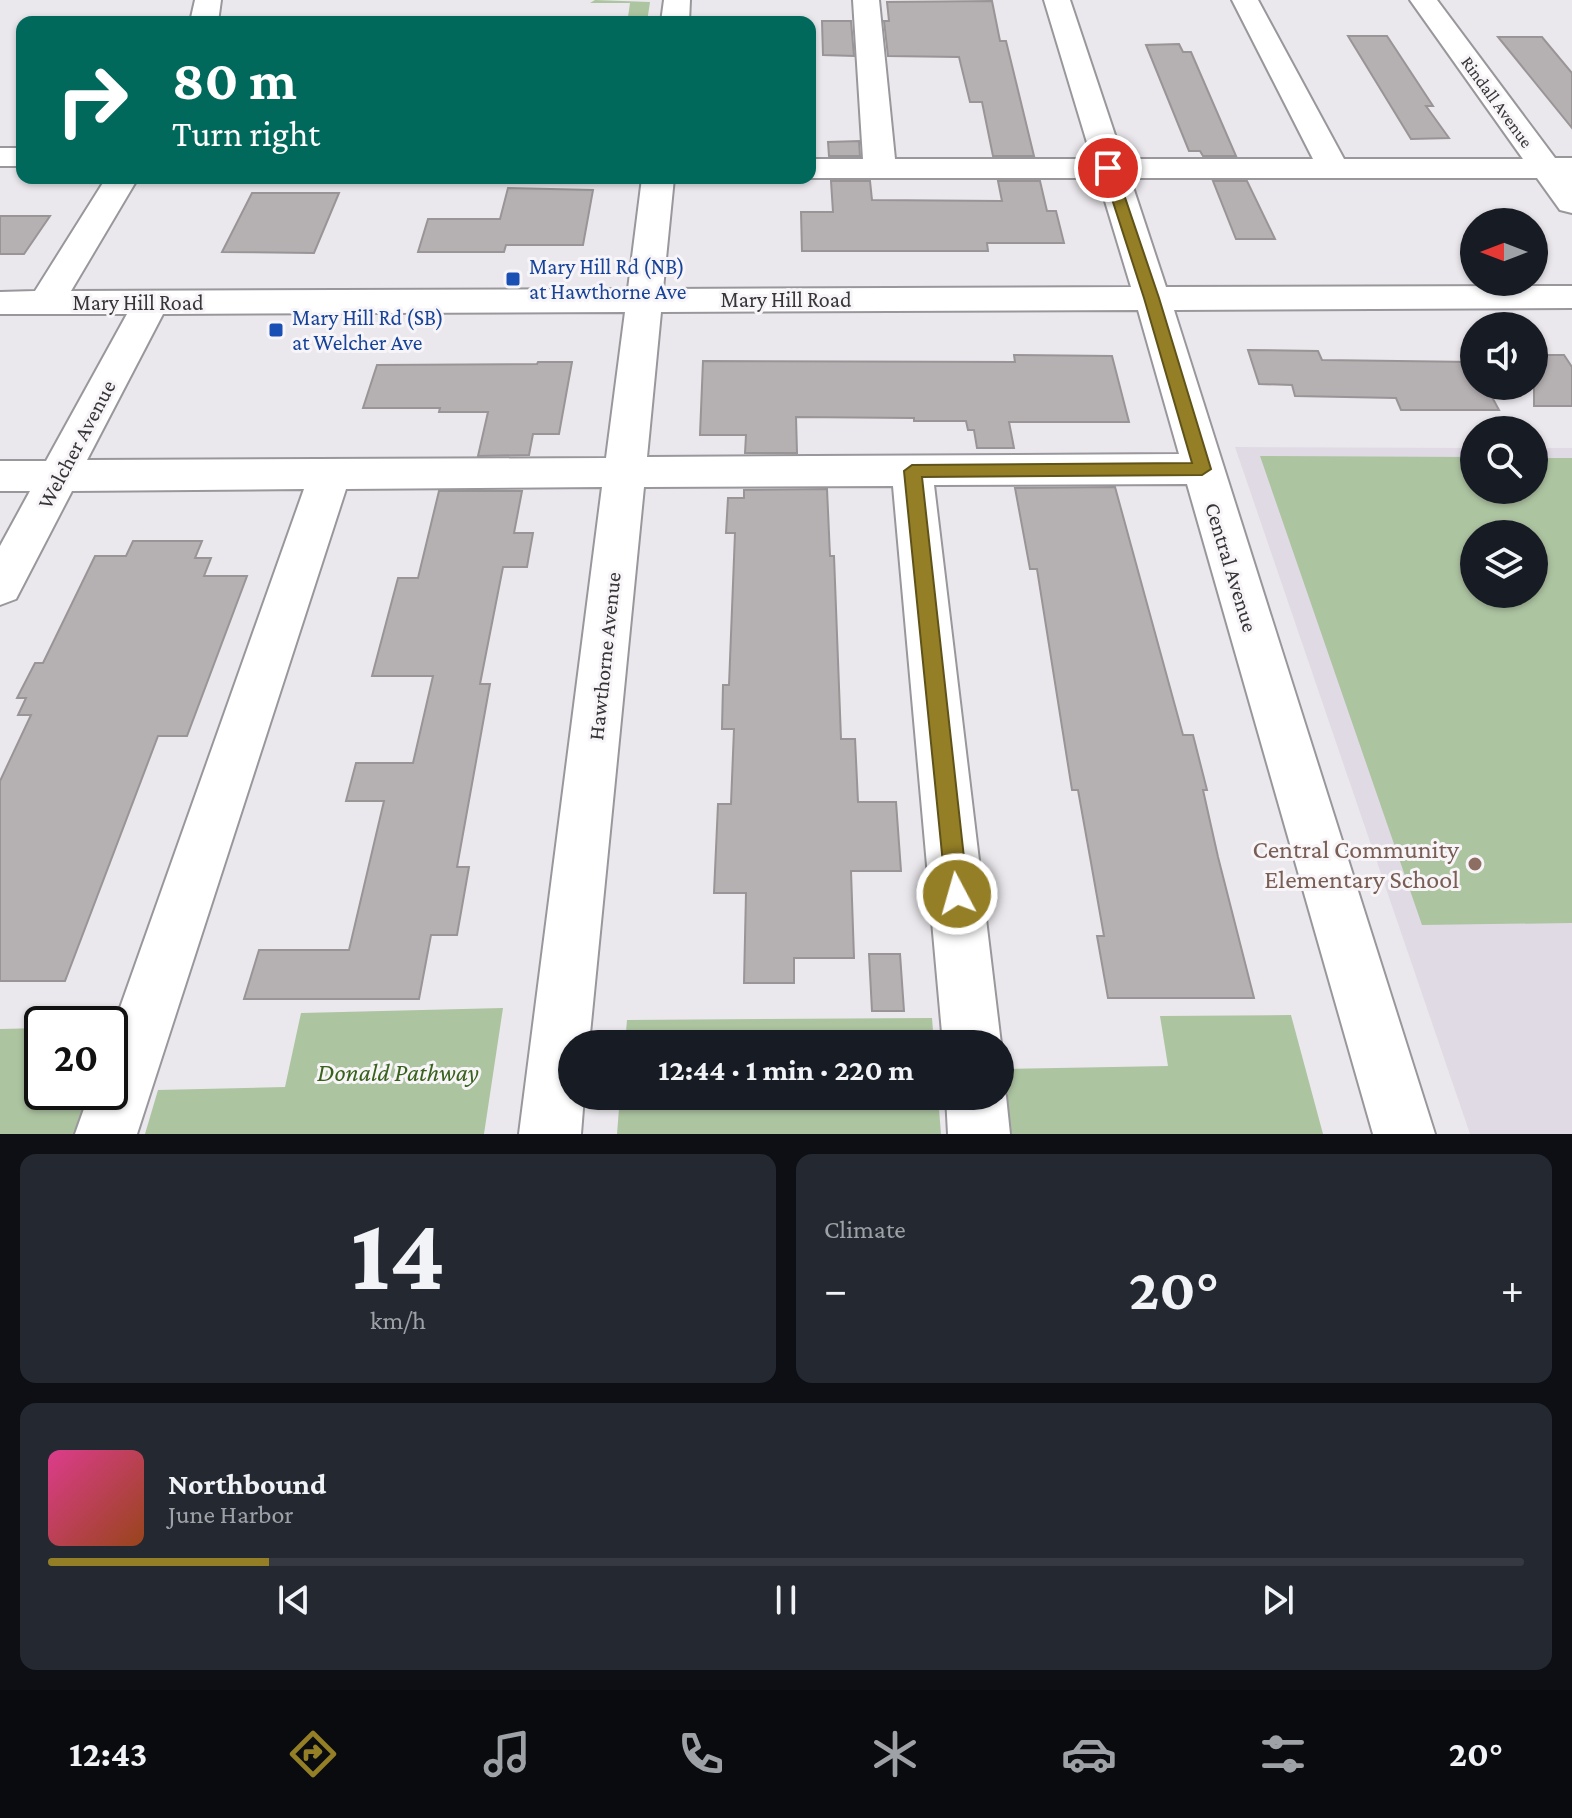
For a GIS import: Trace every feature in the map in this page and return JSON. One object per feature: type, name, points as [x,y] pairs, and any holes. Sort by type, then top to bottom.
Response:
[{"type":"street","points":[[866,0],[880,169]]},
{"type":"street","name":"Central Avenue","points":[[1057,0],[1108,168],[1152,298],[1404,1134]]},
{"type":"street","points":[[1245,0],[1333,167]]},
{"type":"street","name":"Rindall Avenue","points":[[1423,0],[1559,168],[1572,203]]},
{"type":"street","points":[[816,169],[1559,168]]},
{"type":"street","points":[[46,303],[118,184]]},
{"type":"street","name":"Hawthorne Avenue","points":[[550,1134],[657,184]]},
{"type":"street","name":"Mary Hill Road","points":[[0,303],[1572,297]]},
{"type":"street","name":"Welcher Avenue","points":[[0,587],[151,302]]},
{"type":"street","points":[[0,476],[1202,469]]},
{"type":"street","points":[[912,471],[971,1030]]},
{"type":"street","points":[[106,1134],[330,474]]},
{"type":"street","points":[[977,1110],[979,1134]]},
{"type":"shaded area","name":"Central Community Elementary School","points":[[1235,447],[1460,448],[1460,504],[1548,504],[1548,448],[1572,448],[1572,1134],[1470,1134]]},
{"type":"green space","points":[[595,0],[650,2],[648,16],[628,16],[630,3],[590,3]]},
{"type":"green space","name":"Central Community Elementary School","points":[[1260,456],[1460,457],[1460,504],[1548,504],[1548,458],[1572,458],[1572,923],[1422,925]]},
{"type":"green space","name":"Donald Pathway","points":[[503,1008],[484,1134],[145,1134],[158,1090],[285,1087],[301,1013]]},
{"type":"green space","points":[[1291,1015],[1323,1134],[1011,1134],[1008,1110],[1014,1110],[1014,1069],[1168,1066],[1160,1016]]},
{"type":"green space","points":[[932,1018],[933,1030],[626,1030],[627,1020]]},
{"type":"green space","points":[[24,1028],[24,1110],[88,1110],[79,1134],[0,1134],[0,1029]]},
{"type":"green space","points":[[619,1110],[939,1110],[941,1134],[617,1134]]},
{"type":"building","points":[[992,1],[1000,41],[1006,41],[1034,156],[993,156],[982,102],[970,102],[959,57],[888,56],[884,21],[889,21],[887,2]]},
{"type":"building","points":[[822,21],[851,21],[854,56],[823,55]]},
{"type":"building","points":[[1348,36],[1387,36],[1433,106],[1426,106],[1449,138],[1411,139]]},
{"type":"building","points":[[1498,37],[1542,37],[1572,73],[1572,128]]},
{"type":"building","points":[[1179,44],[1183,52],[1191,52],[1236,156],[1203,156],[1200,151],[1189,151],[1146,45]]},
{"type":"building","points":[[859,141],[860,156],[829,156],[828,142]]},
{"type":"building","points":[[831,181],[870,181],[872,200],[1002,201],[998,181],[1040,181],[1047,211],[1056,211],[1064,243],[987,243],[988,251],[802,251],[801,212],[833,212]]},
{"type":"building","points":[[1213,181],[1247,181],[1275,239],[1236,239]]},
{"type":"building","points":[[508,188],[593,190],[583,245],[506,245],[504,252],[418,252],[428,219],[500,219]]},
{"type":"building","points":[[252,193],[339,193],[314,253],[222,252]]},
{"type":"building","points":[[0,216],[50,216],[24,254],[0,254]]},
{"type":"building","points":[[1248,350],[1318,351],[1322,360],[1460,362],[1460,400],[1494,400],[1499,410],[1401,410],[1396,398],[1295,396],[1292,385],[1259,384]]},
{"type":"building","points":[[1014,355],[1112,356],[1129,422],[1009,422],[1014,448],[977,448],[974,430],[968,430],[966,421],[914,421],[914,418],[796,417],[797,453],[745,453],[746,435],[700,435],[703,361],[1015,362]]},
{"type":"building","points":[[1548,355],[1564,355],[1572,367],[1572,406],[1534,406],[1534,400],[1548,400]]},
{"type":"building","points":[[572,362],[559,434],[533,434],[529,455],[478,456],[488,412],[439,412],[440,408],[363,408],[377,365]]},
{"type":"building","points":[[1115,487],[1183,735],[1193,735],[1207,790],[1203,790],[1218,857],[1254,998],[1108,998],[1097,936],[1104,936],[1078,790],[1072,790],[1037,569],[1030,569],[1015,488]]},
{"type":"building","points":[[827,489],[830,556],[834,556],[841,739],[855,739],[858,802],[896,802],[901,871],[851,871],[854,958],[794,958],[794,983],[744,983],[746,893],[714,893],[718,804],[731,804],[734,729],[722,729],[723,685],[729,685],[735,533],[726,533],[728,498],[744,498],[744,490]]},
{"type":"building","points":[[439,491],[522,491],[514,533],[533,533],[527,567],[503,567],[480,684],[490,684],[457,867],[469,867],[457,935],[431,935],[419,999],[244,999],[259,950],[349,950],[384,801],[346,801],[356,763],[413,763],[433,676],[372,676],[398,578],[418,578]]},
{"type":"building","points":[[133,541],[202,541],[195,558],[211,558],[204,576],[247,576],[187,736],[158,736],[65,981],[0,981],[0,781],[31,715],[18,715],[26,698],[17,698],[35,663],[43,663],[95,556],[126,556]]},
{"type":"building","points":[[869,954],[900,954],[904,1011],[872,1011]]},
{"type":"place","name":"Mary Hill Rd (NB) at Hawthorne Ave","points":[[513,279]]},
{"type":"place","name":"Mary Hill Rd (SB) at Welcher Ave","points":[[276,330]]},
{"type":"place","name":"Central Community Elementary School","points":[[1475,864]]},
{"type":"route","points":[[957,894],[912,471],[1202,469],[1152,298],[1108,168]]}]
